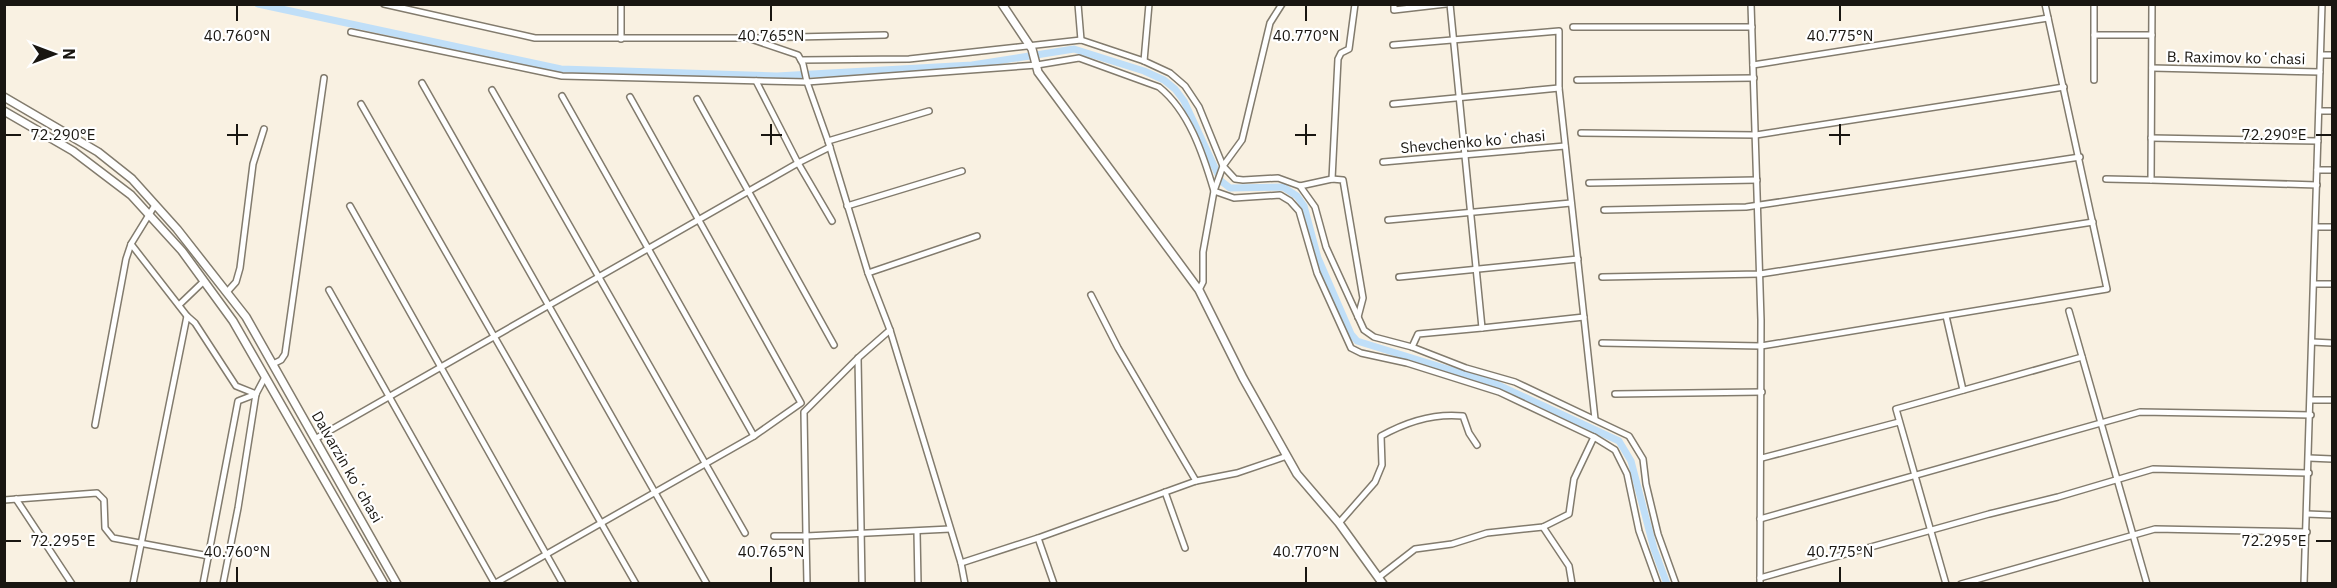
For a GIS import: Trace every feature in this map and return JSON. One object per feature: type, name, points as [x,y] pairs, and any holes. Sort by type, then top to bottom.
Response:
[{"type":"main road","points":[[1002,4],[1030,47],[1038,72],[1199,290],[1243,378],[1297,474],[1339,523],[1381,580]]},
{"type":"main road","name":"Dalvarzin koʻchasi","points":[[4,97],[98,152],[132,179],[177,229],[243,313],[397,584]]},
{"type":"main road","name":"Dalvarzin koʻchasi","points":[[4,111],[73,151],[123,189],[182,251],[233,321],[384,584]]},
{"type":"main road","points":[[123,189],[132,179]]},
{"type":"main road","points":[[233,321],[243,313]]},
{"type":"street","points":[[384,4],[535,38],[748,38],[885,35]]},
{"type":"street","points":[[621,4],[621,39]]},
{"type":"street","points":[[1078,4],[1081,40]]},
{"type":"street","points":[[1144,61],[1149,4]]},
{"type":"street","points":[[1199,290],[1203,282],[1203,252],[1215,188],[1223,166],[1242,140],[1270,23],[1282,4]]},
{"type":"street","points":[[1332,179],[1338,59],[1341,53],[1349,49],[1355,4]]},
{"type":"street","points":[[1394,4],[1394,10],[1448,4],[1460,97],[1482,328]]},
{"type":"street","points":[[1751,4],[1762,392],[1760,581],[2153,469],[2308,473]]},
{"type":"street","points":[[1602,343],[1761,346],[2107,289],[2045,4]]},
{"type":"street","points":[[2094,4],[2094,80]]},
{"type":"street","points":[[2151,180],[2152,4]]},
{"type":"street","points":[[2304,584],[2322,4]]},
{"type":"street","points":[[1754,64],[2048,18]]},
{"type":"street","points":[[1573,27],[1752,27]]},
{"type":"street","points":[[1393,45],[1559,31],[1559,88],[1595,419]]},
{"type":"street","points":[[351,32],[562,76],[806,81],[1036,64],[1079,58],[1159,87],[1181,109],[1215,188],[1234,198],[1280,195],[1290,201],[1299,211],[1317,273],[1352,348],[1361,353],[1407,363],[1499,392],[1594,437],[1615,450],[1627,474],[1639,531],[1658,584]]},
{"type":"street","points":[[2094,35],[2152,35]]},
{"type":"street","points":[[748,38],[798,55],[802,62],[806,81],[829,144],[868,273],[890,330],[961,563],[965,584]]},
{"type":"street","points":[[802,62],[909,59],[1081,40],[1144,61],[1170,73],[1185,86],[1199,107],[1223,166],[1235,179],[1278,178],[1300,186],[1332,179],[1343,180],[1363,298],[1358,317]]},
{"type":"street","points":[[2321,55],[2332,55]]},
{"type":"street","name":"B. Raximov koʻchasi","points":[[2152,68],[2320,72]]},
{"type":"street","points":[[273,364],[281,360],[285,354],[324,78]]},
{"type":"street","points":[[1576,80],[1754,78]]},
{"type":"street","points":[[756,81],[798,163],[832,221]]},
{"type":"street","points":[[422,83],[707,584]]},
{"type":"street","points":[[1581,133],[1756,135],[2064,87]]},
{"type":"street","points":[[1393,104],[1559,88]]},
{"type":"street","points":[[492,90],[745,533]]},
{"type":"street","points":[[562,96],[754,435]]},
{"type":"street","points":[[329,290],[495,583],[754,435],[801,403],[630,97]]},
{"type":"street","points":[[697,99],[834,345]]},
{"type":"street","points":[[361,104],[636,584]]},
{"type":"street","points":[[315,439],[829,144],[929,111]]},
{"type":"street","points":[[2319,111],[2332,111]]},
{"type":"street","points":[[227,292],[236,282],[240,268],[253,164],[264,129]]},
{"type":"street","points":[[2151,138],[2318,141]]},
{"type":"street","name":"Shevchenko koʻchasi","points":[[1383,162],[1565,146]]},
{"type":"street","points":[[1604,210],[1746,207],[2080,157]]},
{"type":"street","points":[[2317,170],[2332,170]]},
{"type":"street","points":[[847,206],[962,171]]},
{"type":"street","points":[[2106,179],[2316,185]]},
{"type":"street","points":[[1589,183],[1757,180]]},
{"type":"street","points":[[1300,186],[1315,207],[1326,247],[1364,330],[1374,337],[1412,347],[1466,368],[1515,382],[1629,436],[1643,459],[1646,484],[1658,534],[1676,584]]},
{"type":"street","points":[[1388,220],[1571,203]]},
{"type":"street","points":[[95,425],[126,259],[131,244],[154,205]]},
{"type":"street","points":[[350,206],[563,584]]},
{"type":"street","points":[[1602,277],[1760,274],[2092,222]]},
{"type":"street","points":[[2316,227],[2332,227]]},
{"type":"street","points":[[868,273],[977,236]]},
{"type":"street","points":[[131,244],[187,316],[195,323],[236,386],[256,394]]},
{"type":"street","points":[[1399,277],[1578,259]]},
{"type":"street","points":[[179,305],[204,281]]},
{"type":"street","points":[[2314,284],[2332,284]]},
{"type":"street","points":[[1091,296],[1118,348],[1196,481]]},
{"type":"street","points":[[2069,311],[2147,584]]},
{"type":"street","points":[[133,584],[187,316]]},
{"type":"street","points":[[1946,316],[1963,390]]},
{"type":"street","points":[[1412,347],[1419,334],[1584,317]]},
{"type":"street","points":[[807,584],[804,412],[858,358],[890,330]]},
{"type":"street","points":[[2312,342],[2332,342]]},
{"type":"street","points":[[1946,584],[1896,409],[2082,357]]},
{"type":"street","points":[[858,358],[862,584]]},
{"type":"street","points":[[223,584],[256,394],[265,377]]},
{"type":"street","points":[[1615,394],[1762,392]]},
{"type":"street","points":[[203,584],[238,400],[256,394]]},
{"type":"street","points":[[2311,400],[2332,400]]},
{"type":"street","points":[[1760,519],[2140,412],[2311,415]]},
{"type":"street","points":[[1339,523],[1376,482],[1382,465],[1381,436],[1399,426],[1449,414],[1463,416],[1469,433],[1477,445]]},
{"type":"street","points":[[1762,458],[1899,422]]},
{"type":"street","points":[[1381,580],[1415,549],[1452,544],[1487,533],[1543,527],[1569,514],[1574,479],[1594,437]]},
{"type":"street","points":[[961,563],[1196,481],[1237,473],[1287,456]]},
{"type":"street","points":[[2309,458],[2332,459]]},
{"type":"street","points":[[1165,492],[1185,548]]},
{"type":"street","points":[[4,500],[97,493],[104,500],[105,528],[113,538],[209,556]]},
{"type":"street","points":[[16,499],[72,584]]},
{"type":"street","points":[[2307,514],[2332,515]]},
{"type":"street","points":[[1543,527],[1569,566],[1572,584]]},
{"type":"street","points":[[1961,584],[2133,535],[2166,528],[2307,532]]},
{"type":"street","points":[[774,536],[950,529]]},
{"type":"street","points":[[916,532],[918,584]]},
{"type":"street","points":[[1038,538],[1054,584]]},
{"type":"street","points":[[1990,576],[1992,584]]},
{"type":"waterway","points":[[258,4],[561,69],[777,76],[972,65],[1074,49],[1144,71],[1164,80],[1184,101],[1221,181],[1230,188],[1283,187],[1297,196],[1304,206],[1318,258],[1351,334],[1357,341],[1496,384],[1619,441],[1631,461],[1654,549],[1667,584]]}]
